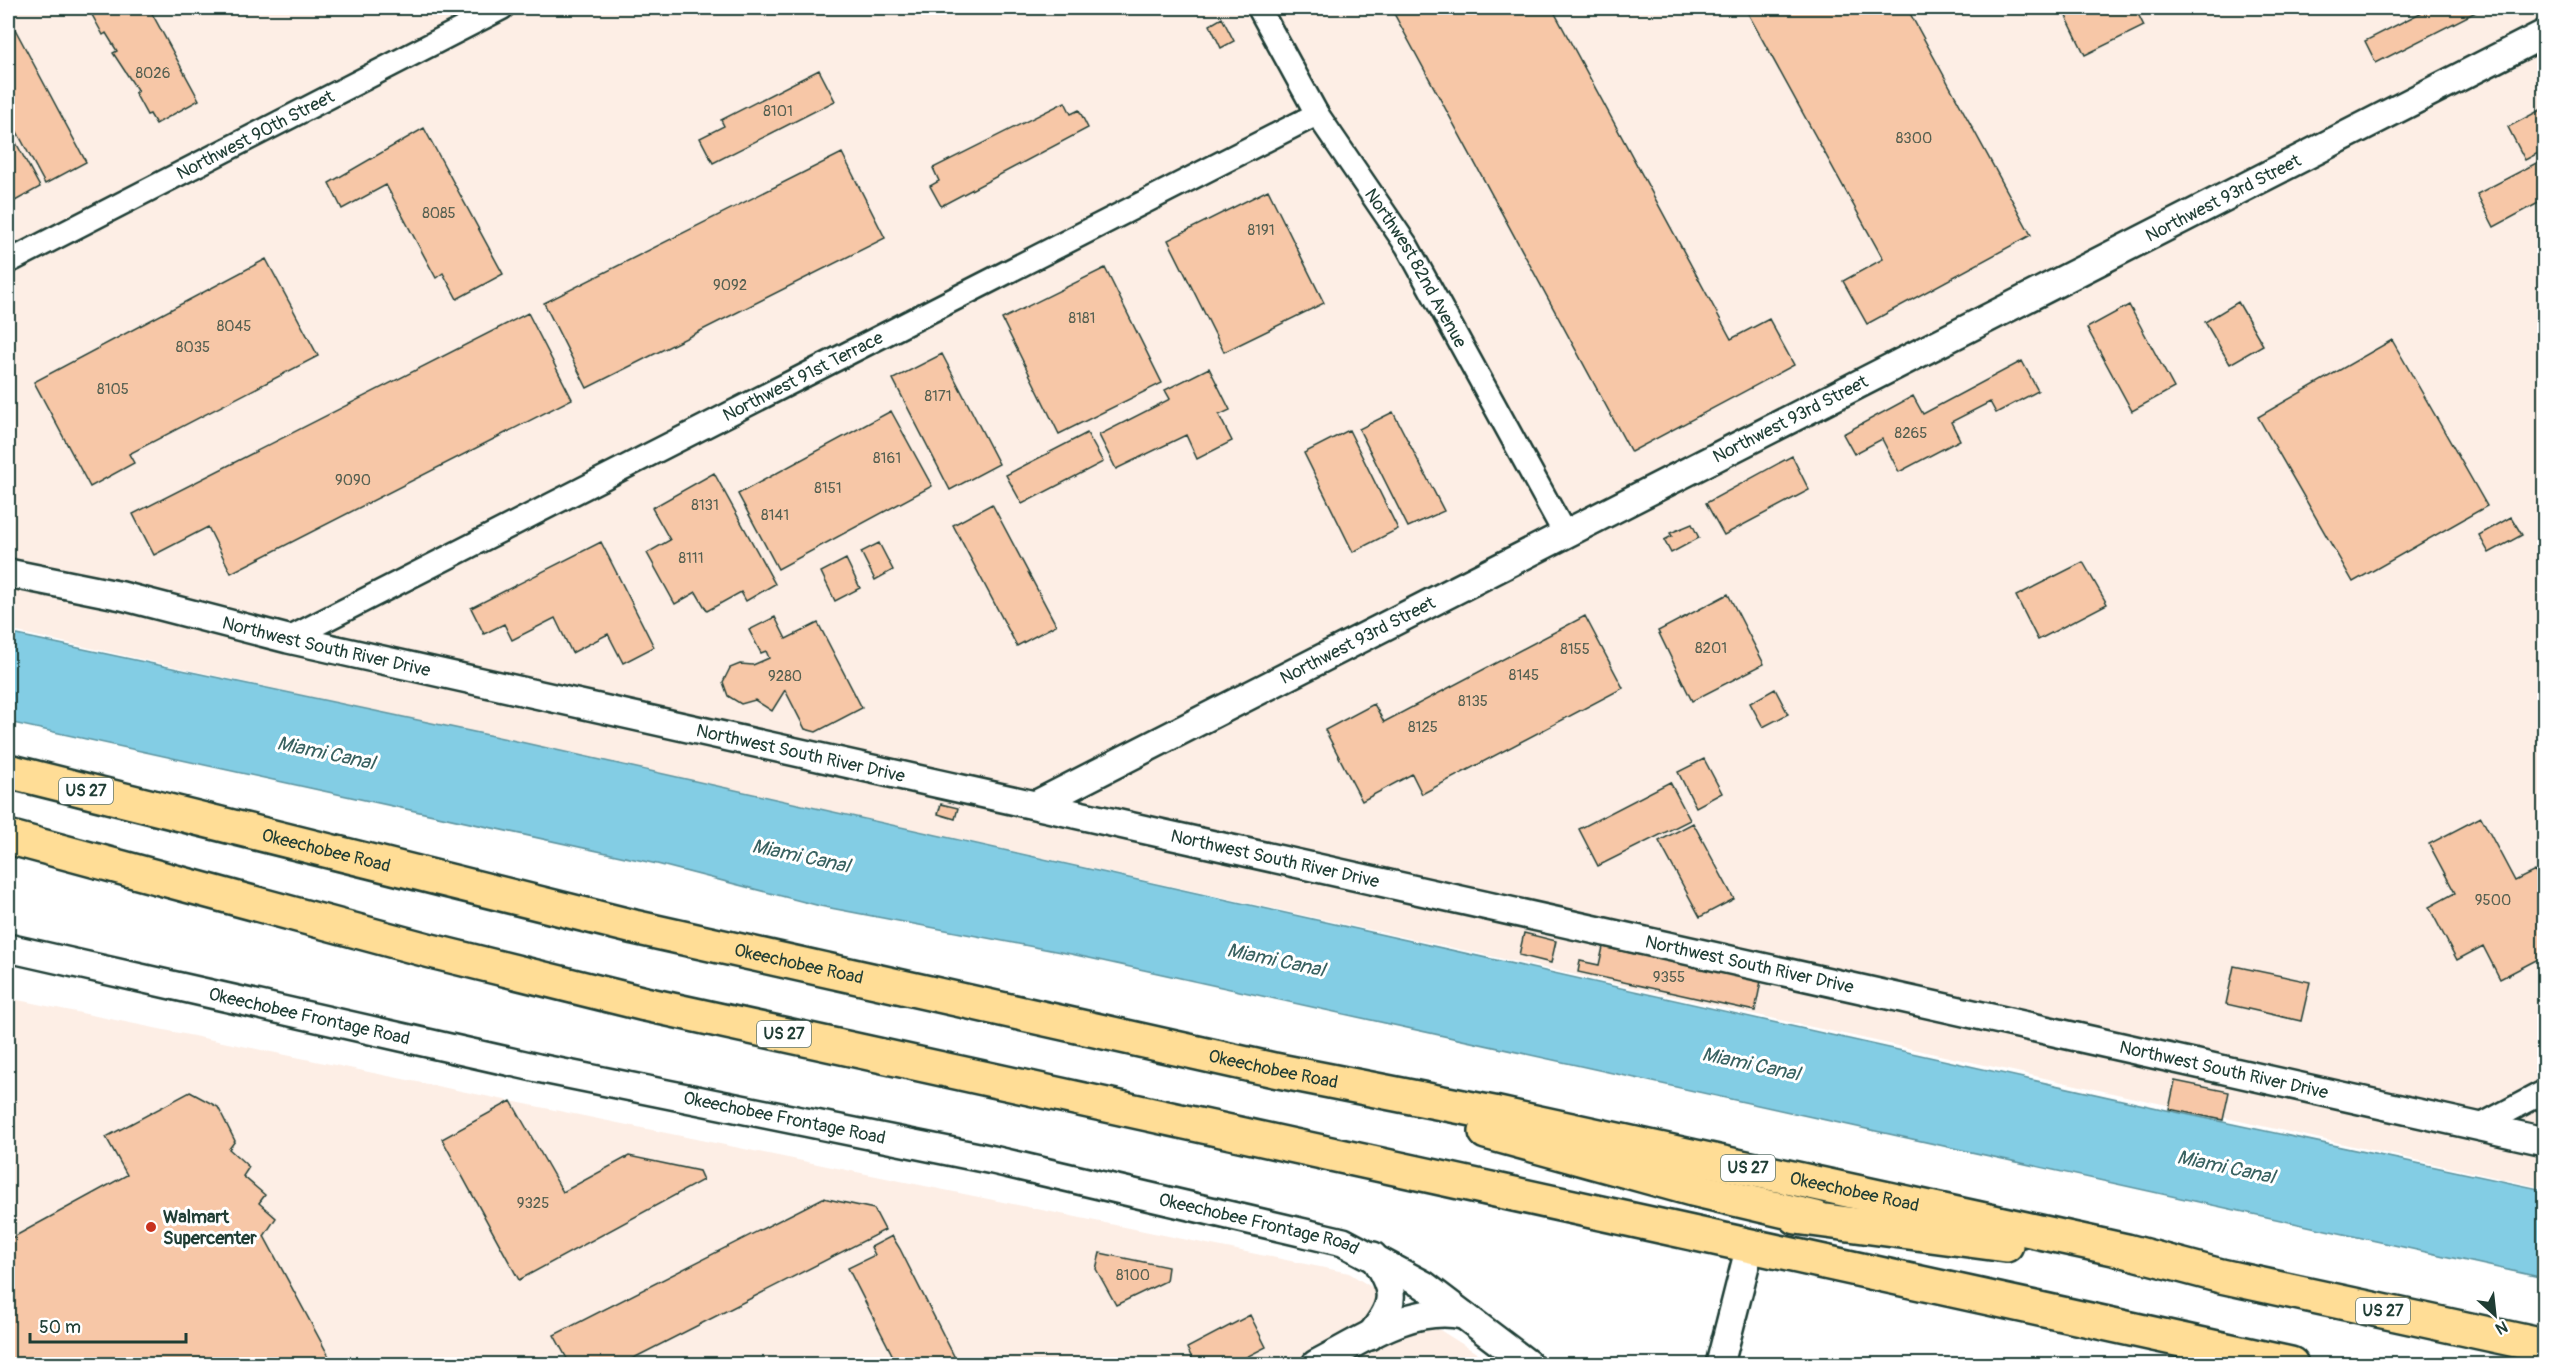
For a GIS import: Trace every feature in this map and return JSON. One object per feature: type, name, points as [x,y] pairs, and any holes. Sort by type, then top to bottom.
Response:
[{"type":"highway","name":"Okeechobee Road","points":[[8,771],[623,924],[1274,1070],[1603,1137],[2127,1251],[2221,1276],[2544,1346]]},
{"type":"highway","points":[[8,823],[148,874]]},
{"type":"highway","name":"US 27","points":[[8,837],[431,951],[645,1005],[2291,1365]]},
{"type":"highway","points":[[1274,1070],[1563,1154],[1692,1189],[1816,1218],[2221,1276]]},
{"type":"highway","points":[[1692,1189],[1729,1210],[1746,1233],[1750,1246],[1764,1231],[1786,1219],[1816,1218]]},
{"type":"street","name":"Northwest 90th Street","points":[[8,262],[501,8]]},
{"type":"street","name":"Northwest 82nd Avenue","points":[[1259,8],[1317,114],[1407,246],[1565,534]]},
{"type":"street","name":"Northwest 93rd Street","points":[[1037,804],[2544,34]]},
{"type":"street","name":"Northwest 91st Terrace","points":[[288,639],[1317,114]]},
{"type":"street","name":"Northwest South River Drive","points":[[8,573],[122,596],[288,639],[2544,1141]]},
{"type":"street","name":"Okeechobee Frontage Road","points":[[8,948],[538,1068],[993,1160],[1343,1242],[1424,1285],[1528,1365]]},
{"type":"street","points":[[2478,1127],[2544,1092]]},
{"type":"street","points":[[1720,1365],[1750,1246]]},
{"type":"street","points":[[1369,1337],[1383,1319],[1392,1296],[1385,1274],[1373,1256]]},
{"type":"street","points":[[1316,1365],[1417,1314],[1447,1311],[1463,1315]]},
{"type":"shaded area","points":[[8,8],[2544,8],[2544,1188],[8,630]]},
{"type":"shaded area","points":[[8,998],[1349,1273],[1494,1364],[8,1364]]},
{"type":"water","name":"Miami Canal","points":[[8,633],[507,739],[2171,1111],[2544,1190],[2544,1278],[1071,954],[820,906],[657,864],[8,722]]},
{"type":"building","points":[[93,8],[149,8],[199,100],[156,124],[150,114],[147,115],[135,93],[138,91],[113,53],[117,51],[106,33],[103,35],[91,13],[95,10]]},
{"type":"building","points":[[1391,8],[1552,8],[1731,339],[1769,319],[1794,365],[1631,452]]},
{"type":"building","points":[[1745,8],[1907,8],[2031,235],[1867,324],[1843,281],[1883,259]]},
{"type":"building","points":[[2074,8],[2135,8],[2144,26],[2085,55],[2064,12]]},
{"type":"building","points":[[2430,8],[2474,8],[2476,12],[2376,63],[2365,41]]},
{"type":"building","points":[[8,16],[86,162],[45,184],[8,115]]},
{"type":"building","points":[[1222,18],[1234,41],[1221,48],[1210,25]]},
{"type":"building","points":[[819,70],[835,101],[713,163],[700,138],[724,126],[721,120]]},
{"type":"building","points":[[1065,102],[1071,114],[1079,110],[1088,128],[941,206],[930,186],[939,181],[933,168]]},
{"type":"building","points":[[2544,108],[2544,150],[2525,160],[2508,127]]},
{"type":"building","points":[[8,128],[40,187],[8,205]]},
{"type":"building","points":[[424,128],[503,274],[457,299],[443,273],[436,278],[386,185],[342,209],[329,183]]},
{"type":"building","points":[[842,153],[885,238],[587,388],[544,303]]},
{"type":"building","points":[[2544,159],[2544,200],[2494,227],[2477,194]]},
{"type":"building","points":[[1268,190],[1324,303],[1224,352],[1168,240]]},
{"type":"building","points":[[266,259],[318,356],[129,454],[134,463],[90,487],[34,382]]},
{"type":"building","points":[[1105,268],[1162,383],[1059,434],[1002,319]]},
{"type":"building","points":[[2238,302],[2263,345],[2230,364],[2205,322]]},
{"type":"building","points":[[2129,305],[2174,388],[2132,411],[2087,328]]},
{"type":"building","points":[[528,313],[572,399],[231,573],[208,527],[154,555],[133,514]]},
{"type":"building","points":[[2392,340],[2487,506],[2353,582],[2258,417]]},
{"type":"building","points":[[942,354],[999,464],[950,490],[893,379]]},
{"type":"building","points":[[2022,361],[2038,391],[1996,413],[1990,402],[1951,422],[1960,440],[1899,472],[1882,439],[1854,454],[1843,434],[1913,396],[1923,414]]},
{"type":"building","points":[[1209,368],[1230,410],[1219,415],[1232,441],[1197,459],[1186,435],[1116,469],[1099,435],[1170,399],[1165,390]]},
{"type":"building","points":[[891,411],[932,486],[778,569],[738,494]]},
{"type":"building","points":[[1393,412],[1444,511],[1408,527],[1359,429]]},
{"type":"building","points":[[1349,430],[1398,529],[1353,552],[1304,453]]},
{"type":"building","points":[[1087,433],[1103,462],[1022,504],[1006,475]]},
{"type":"building","points":[[1792,456],[1809,490],[1724,535],[1706,503]]},
{"type":"building","points":[[714,473],[775,584],[746,601],[741,592],[707,611],[696,592],[675,604],[647,553],[670,540],[652,508]]},
{"type":"building","points":[[992,504],[1056,625],[1017,646],[953,525]]},
{"type":"building","points":[[2511,517],[2522,535],[2489,553],[2479,535]]},
{"type":"building","points":[[1692,524],[1699,538],[1671,553],[1664,540],[1672,536],[1670,533]]},
{"type":"building","points":[[601,542],[654,647],[623,663],[608,634],[572,653],[555,618],[512,640],[504,624],[484,634],[471,608]]},
{"type":"building","points":[[879,543],[893,570],[875,580],[861,552]]},
{"type":"building","points":[[846,559],[860,588],[835,601],[821,572]]},
{"type":"building","points":[[2083,562],[2107,604],[2038,640],[2016,596]]},
{"type":"building","points":[[1728,594],[1764,664],[1692,701],[1658,631]]},
{"type":"building","points":[[1585,616],[1623,688],[1422,794],[1412,774],[1362,801],[1325,730],[1374,704],[1384,722]]},
{"type":"building","points":[[775,617],[786,639],[818,623],[862,708],[816,732],[805,729],[785,690],[772,711],[755,700],[741,704],[728,696],[723,682],[730,668],[740,664],[753,665],[769,658],[766,651],[761,653],[749,630]]},
{"type":"building","points":[[1775,689],[1788,714],[1763,727],[1750,703]]},
{"type":"building","points":[[1704,759],[1722,793],[1696,807],[1678,772]]},
{"type":"building","points":[[1670,782],[1690,820],[1598,866],[1579,829]]},
{"type":"building","points":[[941,804],[958,808],[955,819],[938,814]]},
{"type":"building","points":[[2481,817],[2515,881],[2535,871],[2544,888],[2544,932],[2542,933],[2544,956],[2500,979],[2483,946],[2457,960],[2429,907],[2455,893],[2429,844]]},
{"type":"building","points":[[1693,823],[1734,899],[1700,917],[1659,841]]},
{"type":"building","points":[[1524,933],[1556,941],[1551,963],[1519,955]]},
{"type":"building","points":[[1603,947],[1761,981],[1755,1011],[1578,972],[1580,961],[1599,965]]},
{"type":"building","points":[[2234,966],[2310,982],[2301,1021],[2226,1004]]},
{"type":"building","points":[[2175,1081],[2229,1092],[2223,1120],[2169,1109]]},
{"type":"building","name":"Walmart Supercenter","points":[[190,1092],[218,1107],[235,1141],[229,1149],[249,1167],[243,1176],[265,1195],[259,1203],[276,1218],[264,1236],[333,1364],[8,1364],[8,1240],[127,1175],[106,1137]]},
{"type":"building","points":[[511,1101],[563,1192],[629,1156],[699,1171],[703,1180],[519,1280],[442,1139]]},
{"type":"building","points":[[823,1198],[874,1209],[885,1230],[622,1364],[570,1364],[554,1335]]},
{"type":"building","points":[[892,1236],[958,1364],[897,1364],[848,1268],[875,1255],[871,1247]]},
{"type":"building","points":[[1100,1253],[1168,1267],[1166,1281],[1116,1305],[1096,1269]]},
{"type":"building","points":[[1250,1315],[1266,1347],[1233,1364],[1195,1364],[1187,1348]]},
{"type":"place","name":"Walmart Supercenter","points":[[151,1227]]}]
